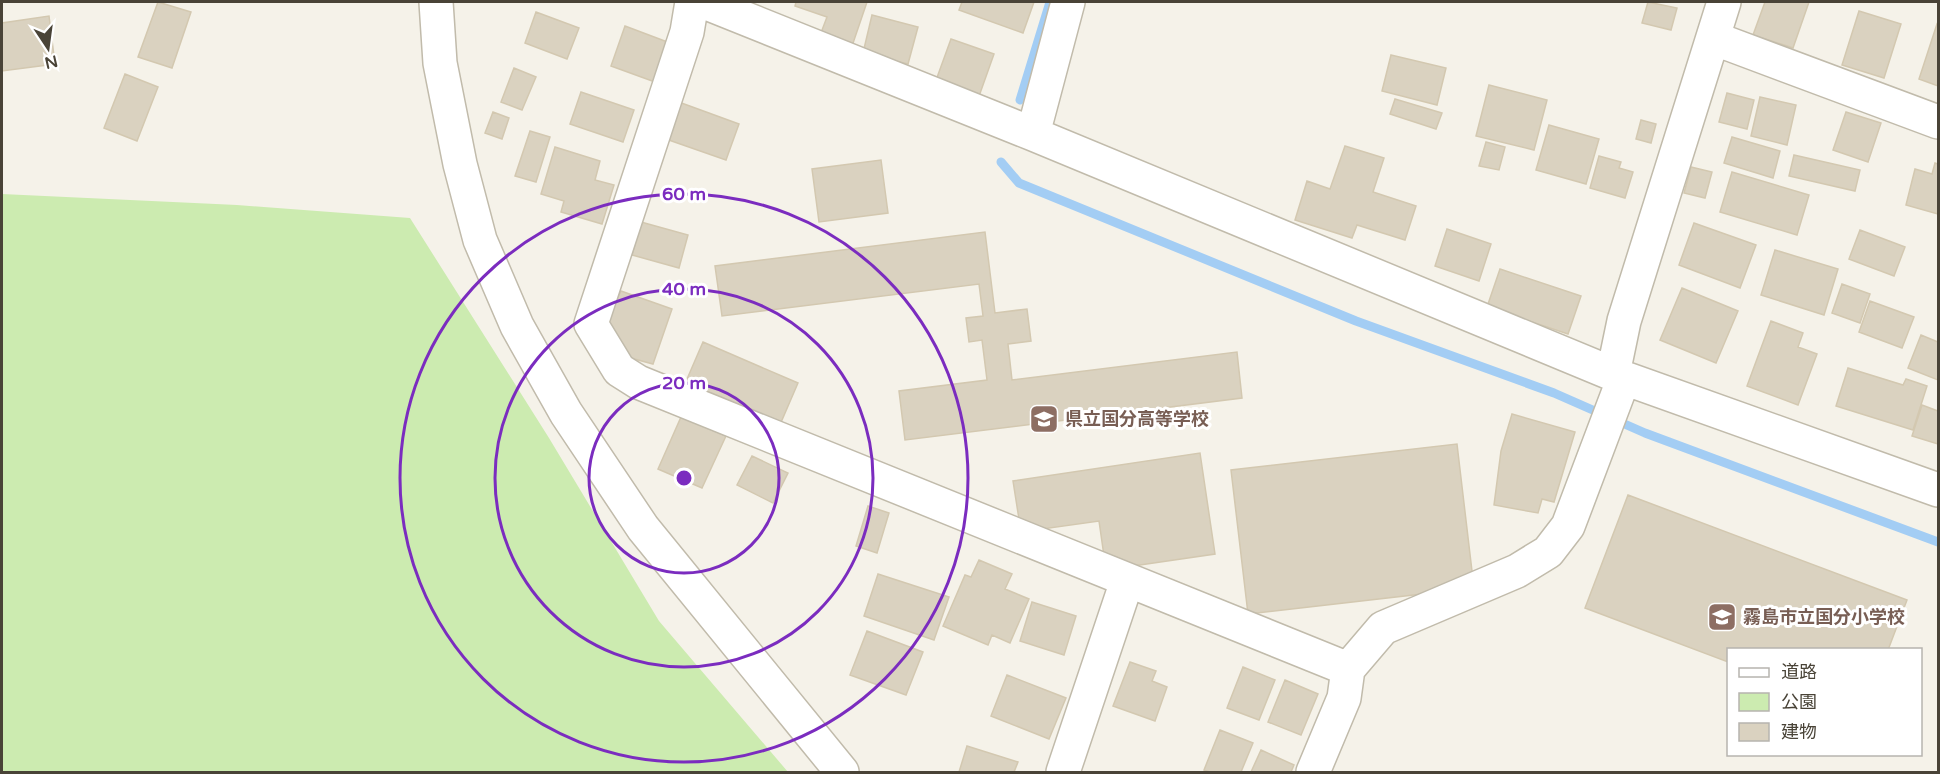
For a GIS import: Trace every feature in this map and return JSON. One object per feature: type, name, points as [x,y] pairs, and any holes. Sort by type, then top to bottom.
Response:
[{"type":"street","points":[[436,2],[440,63],[460,164],[480,240],[517,326],[566,413],[643,528],[842,772]]},
{"type":"street","points":[[692,2],[687,32],[591,324],[619,370],[648,386],[1127,582],[1348,669]]},
{"type":"street","points":[[704,2],[1033,134],[1617,380],[1938,489]]},
{"type":"street","points":[[1033,134],[1068,2]]},
{"type":"street","points":[[1313,772],[1344,698],[1348,669],[1383,628],[1517,571],[1548,552],[1568,526],[1605,429],[1617,380],[1624,321],[1724,2]]},
{"type":"street","points":[[1713,38],[1938,122]]},
{"type":"street","points":[[1063,772],[1127,582]]},
{"type":"green space","points":[[2,194],[237,205],[410,218],[549,438],[659,621],[788,772],[2,772]]},
{"type":"building","points":[[158,2],[191,12],[172,68],[138,57]]},
{"type":"building","points":[[796,2],[867,2],[851,49],[819,38],[827,17],[795,6]]},
{"type":"building","points":[[962,2],[1034,2],[1023,33],[959,10]]},
{"type":"building","points":[[1648,2],[1677,8],[1671,30],[1642,23]]},
{"type":"building","points":[[1765,2],[1809,2],[1793,48],[1753,35]]},
{"type":"building","points":[[1859,11],[1901,24],[1884,78],[1842,65]]},
{"type":"building","points":[[536,12],[579,28],[567,59],[525,43]]},
{"type":"building","points":[[872,15],[918,27],[908,64],[863,53]]},
{"type":"building","points":[[49,16],[55,64],[2,71],[2,23]]},
{"type":"building","points":[[1938,25],[1938,86],[1919,79]]},
{"type":"building","points":[[625,26],[670,43],[655,82],[611,66]]},
{"type":"building","points":[[951,39],[994,54],[978,99],[935,83]]},
{"type":"building","points":[[1391,55],[1446,68],[1437,105],[1382,91]]},
{"type":"building","points":[[514,68],[536,77],[522,110],[501,102]]},
{"type":"building","points":[[125,74],[158,87],[137,141],[104,128]]},
{"type":"building","points":[[1489,85],[1547,100],[1534,150],[1476,136]]},
{"type":"building","points":[[581,92],[634,110],[623,142],[570,124]]},
{"type":"building","points":[[1727,93],[1754,100],[1747,129],[1719,122]]},
{"type":"building","points":[[1760,97],[1796,105],[1787,145],[1751,136]]},
{"type":"building","points":[[1395,99],[1442,113],[1436,129],[1390,114]]},
{"type":"building","points":[[676,101],[739,124],[726,160],[663,138]]},
{"type":"building","points":[[493,112],[509,118],[502,139],[485,133]]},
{"type":"building","points":[[1846,112],[1881,123],[1868,162],[1833,150]]},
{"type":"building","points":[[1641,120],[1656,124],[1651,143],[1636,139]]},
{"type":"building","points":[[1549,125],[1599,139],[1586,184],[1536,170]]},
{"type":"building","points":[[530,131],[550,137],[536,182],[515,176]]},
{"type":"building","points":[[1732,137],[1780,151],[1773,178],[1724,163]]},
{"type":"building","points":[[1486,142],[1505,147],[1499,170],[1479,166]]},
{"type":"building","points":[[1345,146],[1384,158],[1373,192],[1416,206],[1405,240],[1357,225],[1352,238],[1295,220],[1307,181],[1330,189]]},
{"type":"building","points":[[555,147],[600,161],[595,180],[614,185],[602,224],[561,212],[564,201],[541,194]]},
{"type":"building","points":[[1794,155],[1860,170],[1855,191],[1789,176]]},
{"type":"building","points":[[1599,156],[1621,162],[1619,168],[1633,172],[1625,198],[1590,188]]},
{"type":"building","points":[[881,160],[888,213],[819,222],[812,169]]},
{"type":"building","points":[[1935,163],[1938,164],[1938,214],[1906,205],[1915,169],[1932,174]]},
{"type":"building","points":[[1691,167],[1712,172],[1705,198],[1684,193]]},
{"type":"building","points":[[1732,172],[1809,195],[1797,235],[1720,212]]},
{"type":"building","points":[[641,222],[688,235],[679,268],[632,255]]},
{"type":"building","points":[[1694,223],[1756,245],[1740,288],[1679,265]]},
{"type":"building","points":[[1447,229],[1491,244],[1479,281],[1435,266]]},
{"type":"building","points":[[1860,230],[1905,247],[1894,276],[1849,259]]},
{"type":"building","points":[[985,232],[995,313],[1027,309],[1031,341],[1008,344],[1012,380],[1237,352],[1242,398],[905,440],[899,391],[987,380],[982,340],[969,342],[966,318],[983,316],[979,284],[722,316],[715,266]]},
{"type":"building","points":[[1775,250],[1838,269],[1824,315],[1761,295]]},
{"type":"building","points":[[1500,269],[1581,296],[1568,334],[1487,307]]},
{"type":"building","points":[[1842,284],[1870,294],[1860,323],[1832,313]]},
{"type":"building","points":[[1682,288],[1738,311],[1716,363],[1660,340]]},
{"type":"building","points":[[621,291],[672,309],[653,364],[616,354],[603,327]]},
{"type":"building","points":[[1870,301],[1914,317],[1902,348],[1859,332]]},
{"type":"building","points":[[1771,321],[1803,333],[1798,347],[1817,354],[1798,405],[1747,386]]},
{"type":"building","points":[[1921,335],[1938,342],[1938,380],[1908,368]]},
{"type":"building","points":[[703,342],[798,383],[779,427],[684,386]]},
{"type":"building","points":[[1848,368],[1903,385],[1906,379],[1927,386],[1913,430],[1836,406]]},
{"type":"building","points":[[1922,405],[1938,411],[1938,444],[1912,436]]},
{"type":"building","points":[[1512,414],[1575,432],[1554,502],[1542,499],[1538,513],[1494,505],[1501,451]]},
{"type":"building","points":[[681,417],[726,436],[702,488],[658,469]]},
{"type":"building","points":[[1457,444],[1474,588],[1248,614],[1231,470]]},
{"type":"building","points":[[1200,453],[1215,554],[1106,570],[1099,521],[1021,532],[1013,481]]},
{"type":"building","points":[[752,456],[788,473],[773,503],[737,485]]},
{"type":"building","points":[[1628,495],[1907,600],[1889,648],[1727,648],[1727,662],[1585,608]]},
{"type":"building","points":[[868,506],[889,513],[877,553],[856,546]]},
{"type":"building","points":[[979,560],[1012,574],[1005,589],[1029,599],[1010,643],[992,635],[988,645],[943,626],[965,575],[971,577]]},
{"type":"building","points":[[878,574],[949,597],[934,640],[864,616]]},
{"type":"building","points":[[1032,602],[1076,616],[1064,655],[1020,641]]},
{"type":"building","points":[[867,631],[923,652],[906,695],[850,675]]},
{"type":"building","points":[[1130,662],[1156,671],[1152,681],[1167,687],[1155,721],[1113,706]]},
{"type":"building","points":[[1243,667],[1275,680],[1259,720],[1227,708]]},
{"type":"building","points":[[1007,675],[1066,698],[1049,739],[991,716]]},
{"type":"building","points":[[1285,680],[1318,694],[1301,735],[1268,722]]},
{"type":"building","points":[[1220,730],[1253,743],[1241,772],[1204,770]]},
{"type":"building","points":[[967,746],[1018,762],[1014,772],[959,772]]},
{"type":"building","points":[[1261,750],[1294,765],[1291,772],[1251,772]]},
{"type":"waterway","points":[[1020,100],[1050,2]]},
{"type":"waterway","points":[[1001,162],[1019,183],[1356,321],[1554,393],[1645,433],[1938,542]]},
{"type":"place","name":"県立国分高等学校","points":[[1044,419]]},
{"type":"place","name":"霧島市立国分小学校","points":[[1722,617]]}]
